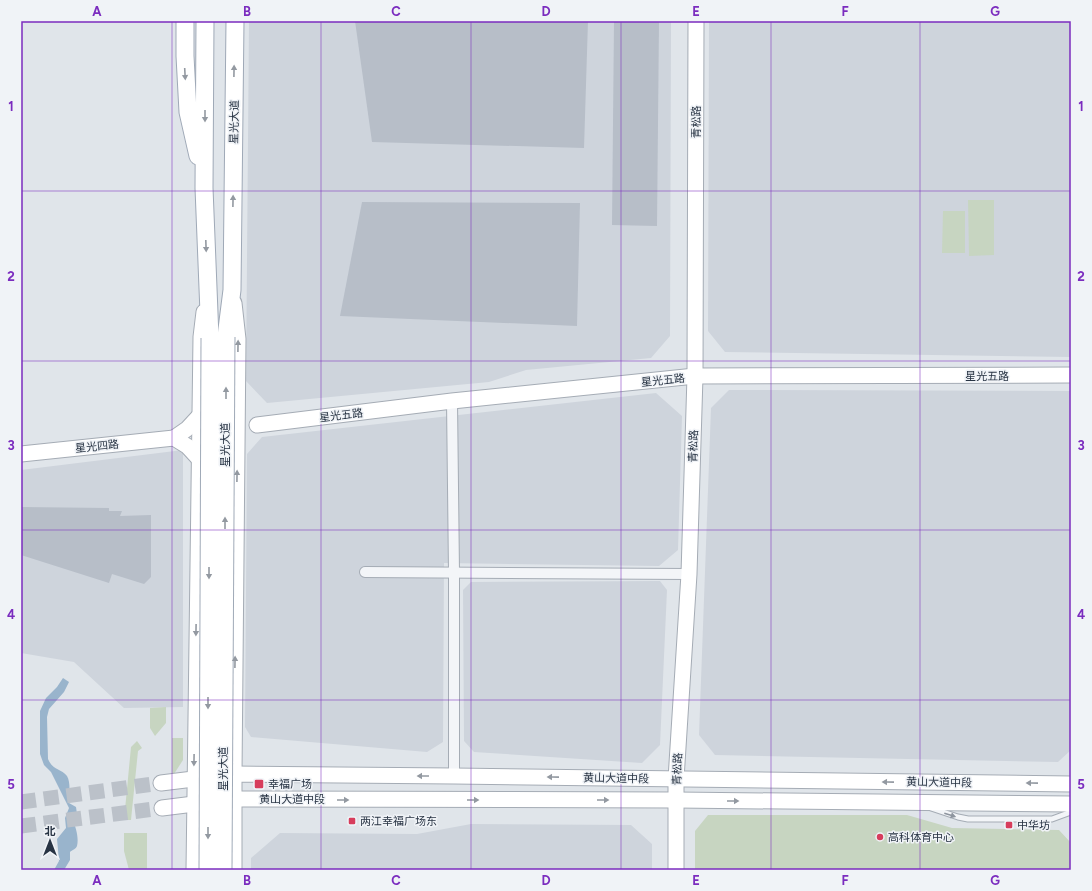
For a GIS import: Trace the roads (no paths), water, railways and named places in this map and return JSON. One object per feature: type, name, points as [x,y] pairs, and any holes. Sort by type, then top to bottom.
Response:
[{"type":"main road","points":[[184,21],[184,56],[188,112],[204,188]]},
{"type":"main road","points":[[195,21],[195,54],[205,97]]},
{"type":"main road","name":"星光大道","points":[[205,21],[204,188],[208,284],[218,338],[223,870]]},
{"type":"main road","name":"星光大道","points":[[208,870],[218,338],[232,290],[234,21]]},
{"type":"street","name":"青松路","points":[[676,870],[676,779],[688,574],[695,376],[696,21]]},
{"type":"street","points":[[194,870],[201,337],[208,284]]},
{"type":"street","points":[[232,290],[238,339],[234,870]]},
{"type":"street","name":"星光五路","points":[[257,425],[452,401],[695,376],[1071,375]]},
{"type":"street","points":[[452,401],[454,776]]},
{"type":"street","points":[[237,448],[246,435],[257,425],[246,417],[238,405]]},
{"type":"street","points":[[199,459],[187,446],[174,438],[187,429],[200,416]]},
{"type":"street","name":"星光四路","points":[[21,454],[174,438]]},
{"type":"street","points":[[365,572],[688,574]]},
{"type":"street","name":"黄山大道中段","points":[[160,783],[234,774],[1071,784]]},
{"type":"street","name":"黄山大道中段","points":[[162,808],[234,799],[676,800],[1071,804]]},
{"type":"lane","points":[[913,802],[954,816],[968,819],[1052,819],[1071,812]]},
{"type":"water","points":[[63,678],[69,682],[64,692],[49,709],[47,717],[48,759],[52,766],[65,773],[67,776],[69,786],[69,803],[76,807],[77,814],[72,820],[77,832],[78,843],[75,849],[70,852],[70,860],[64,870],[54,870],[59,861],[57,839],[66,828],[65,818],[69,808],[51,772],[44,765],[40,754],[40,711],[46,698],[57,687]]},
{"type":"tunnel","points":[[21,802],[161,783]]},
{"type":"tunnel","points":[[21,826],[162,808]]},
{"type":"place","name":"幸福广场","points":[[259,784]]},
{"type":"place","name":"两江幸福广场东","points":[[352,821]]},
{"type":"place","name":"中华坊","points":[[1009,825]]},
{"type":"place","name":"高科体育中心","points":[[880,837]]}]
